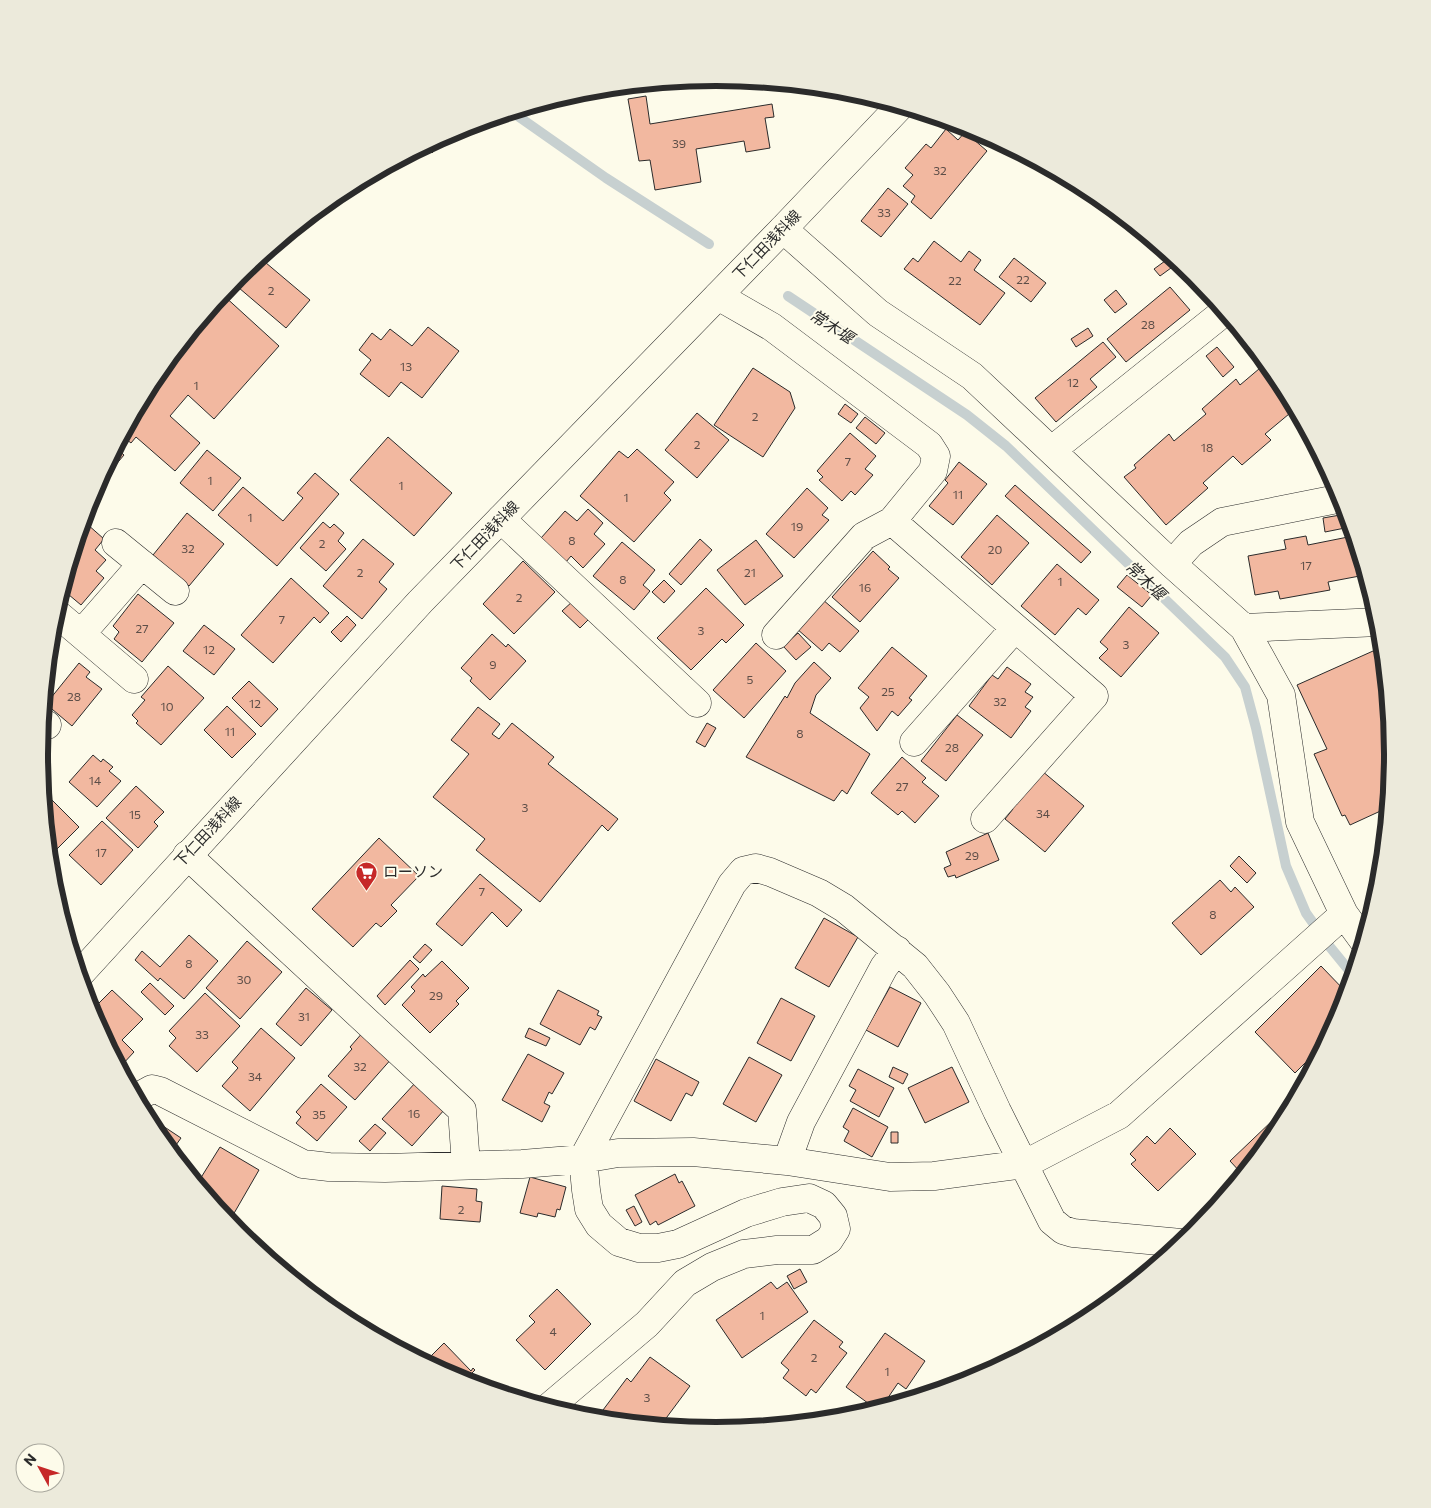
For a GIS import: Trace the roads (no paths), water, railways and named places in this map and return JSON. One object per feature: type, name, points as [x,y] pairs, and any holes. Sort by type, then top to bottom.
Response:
[{"type":"street","name":"下仁田浅科線","points":[[83,970],[420,602],[895,111]]},
{"type":"street","points":[[776,236],[878,314],[972,376],[1172,564],[1244,628],[1281,695],[1300,822],[1337,919],[1358,936]]},
{"type":"street","points":[[722,292],[929,444],[936,456],[933,472],[892,521],[864,536],[776,634]]},
{"type":"street","points":[[1052,450],[1219,316]]},
{"type":"street","points":[[1172,564],[1190,543],[1222,522],[1334,500]]},
{"type":"street","points":[[501,519],[697,703]]},
{"type":"street","points":[[892,521],[1094,696],[985,819]]},
{"type":"street","points":[[116,543],[175,591]]},
{"type":"street","points":[[81,634],[142,564]]},
{"type":"street","points":[[62,618],[134,679]]},
{"type":"street","points":[[1244,628],[1371,622]]},
{"type":"street","points":[[914,742],[1015,628]]},
{"type":"street","points":[[187,855],[462,1110],[466,1165]]},
{"type":"street","points":[[555,1402],[647,1324],[685,1283],[712,1267],[744,1254],[777,1250],[813,1250],[829,1240],[836,1229],[833,1216],[824,1205],[809,1198],[782,1202],[746,1214],[678,1244],[658,1248],[639,1248],[619,1242],[599,1225],[589,1209],[583,1159],[732,884],[743,871],[756,868],[819,893],[844,908],[915,966],[938,994],[956,1023],[1052,1221],[1063,1230],[1073,1233],[1171,1242]]},
{"type":"street","points":[[141,1095],[152,1089],[160,1091],[303,1164],[329,1167],[386,1168],[522,1164],[583,1159],[618,1153],[693,1152],[786,1161],[890,1177],[934,1176],[1025,1164],[1119,1115],[1337,919]]},
{"type":"street","points":[[786,1161],[800,1122],[884,967],[897,950]]},
{"type":"waterway","points":[[518,116],[606,178],[709,244]]},
{"type":"waterway","name":"常木堰","points":[[788,296],[967,415],[1006,446],[1225,657],[1245,687],[1256,728],[1286,866],[1306,913],[1348,969]]},
{"type":"place","name":"ローソン","points":[[367,891]]}]
